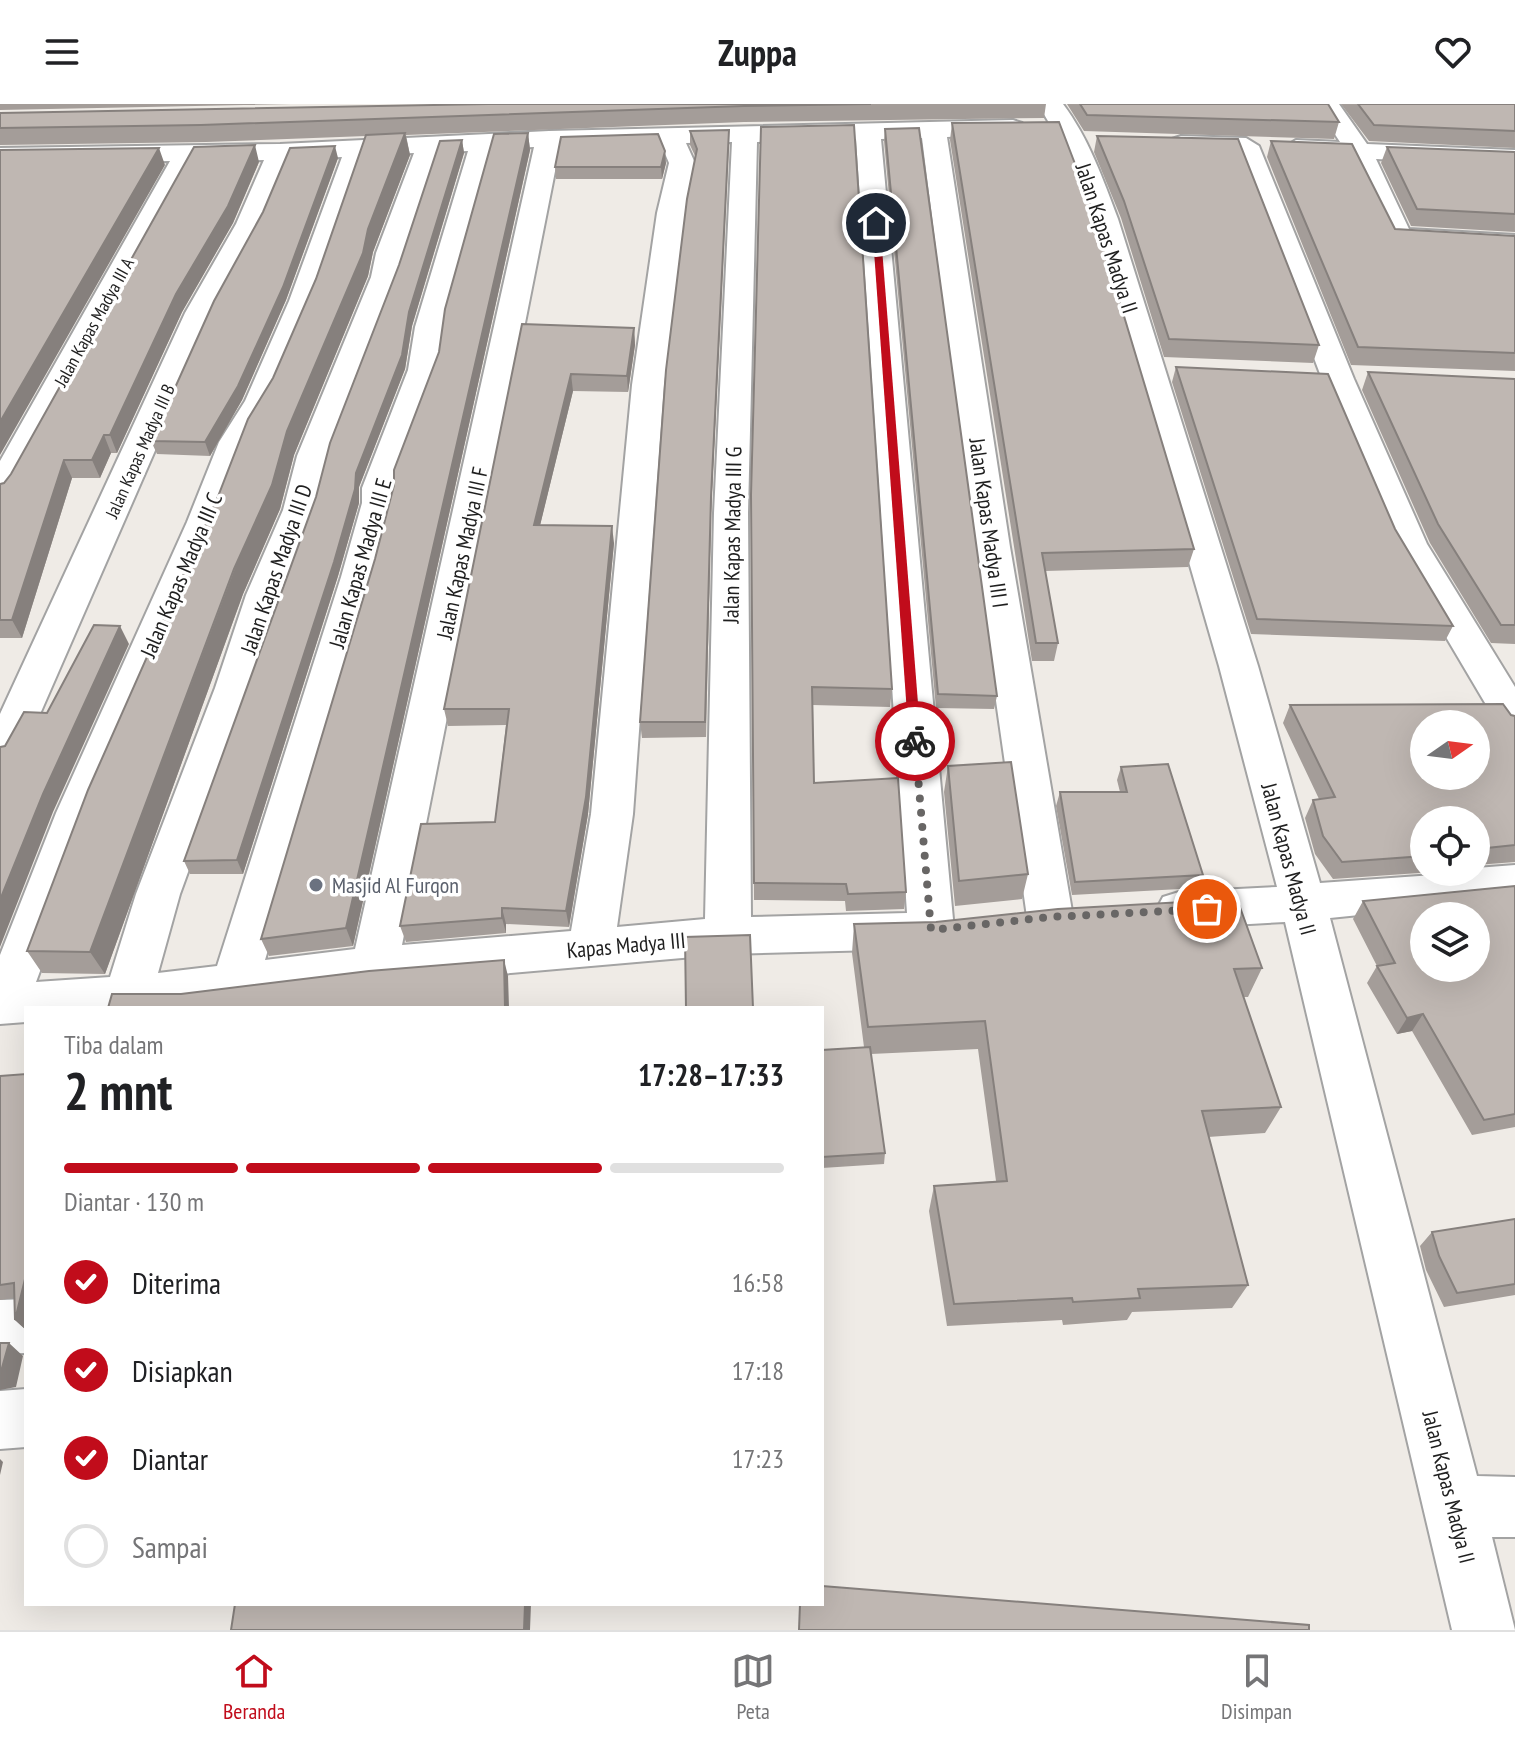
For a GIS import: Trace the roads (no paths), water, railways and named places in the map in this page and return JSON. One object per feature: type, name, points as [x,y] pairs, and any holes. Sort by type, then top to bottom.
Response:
[{"type":"street","points":[[1327,104],[1359,151],[1398,235],[1407,239],[1515,243]]},
{"type":"street","points":[[11,164],[188,153],[280,152],[549,139],[1075,128]]},
{"type":"street","name":"Jalan Kapas Madya II","points":[[1075,128],[1165,370],[1208,555],[1368,1151],[1484,1630]]},
{"type":"street","name":"Jalan Kapas Madya III I","points":[[933,129],[992,547],[1013,921]]},
{"type":"street","points":[[868,130],[931,930]]},
{"type":"street","name":"Jalan Kapas Madya III G","points":[[728,936],[731,513],[745,134]]},
{"type":"street","points":[[591,948],[612,814],[648,385],[671,213],[682,163],[671,137]]},
{"type":"street","name":"Jalan Kapas Madya III F","points":[[375,966],[549,139]]},
{"type":"street","name":"Jalan Kapas Madya III E","points":[[235,982],[359,577],[379,503],[379,488],[424,370],[430,327],[483,143]]},
{"type":"street","points":[[1152,143],[1515,158]]},
{"type":"street","name":"Jalan Kapas Madya III D","points":[[128,996],[158,894],[211,756],[265,595],[300,510],[314,456],[385,277],[390,253],[430,144]]},
{"type":"street","points":[[1246,146],[1338,379],[1409,544],[1515,720]]},
{"type":"street","name":"Jalan Kapas Madya III C","points":[[3,1004],[77,813],[205,522],[236,442],[261,401],[304,301],[358,148]]},
{"type":"street","name":"Jalan Kapas Madya III B","points":[[0,750],[20,714],[124,489],[200,313],[250,224],[280,152]]},
{"type":"street","name":"Jalan Kapas Madya III A","points":[[0,491],[188,153]]},
{"type":"street","points":[[1144,912],[1301,903],[1515,882]]},
{"type":"street","name":"Kapas Madya III","points":[[3,1004],[128,996],[375,966],[728,936],[931,930],[1097,914]]},
{"type":"street","points":[[0,1327],[24,1326]]},
{"type":"street","points":[[0,1420],[24,1418]]},
{"type":"street","points":[[1454,1506],[1515,1507]]},
{"type":"place","name":"Masjid Al Furqon","points":[[316,885]]}]
